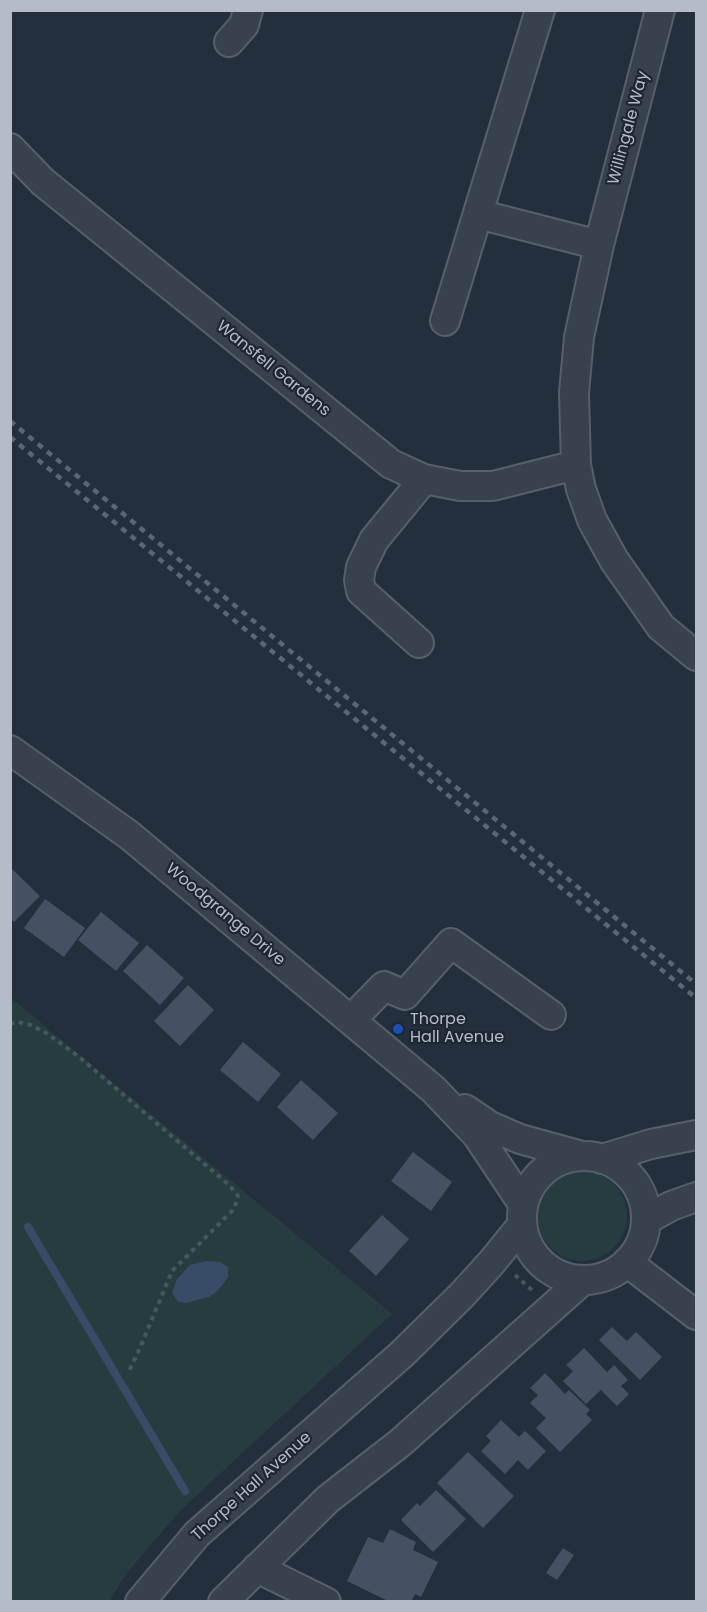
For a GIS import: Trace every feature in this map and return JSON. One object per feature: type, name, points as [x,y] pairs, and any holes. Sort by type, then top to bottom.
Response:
[{"type":"street","points":[[229,42],[244,25],[248,10]]},
{"type":"street","points":[[445,321],[540,10]]},
{"type":"street","name":"Willingale Way","points":[[660,10],[599,245],[579,337],[574,393],[576,465],[581,489],[592,520],[614,560],[662,627],[696,656]]},
{"type":"street","name":"Wansfell Gardens","points":[[10,148],[43,182],[391,464],[424,479],[460,486],[493,486],[576,465]]},
{"type":"street","points":[[478,214],[599,245]]},
{"type":"street","points":[[419,643],[362,591],[359,580],[361,567],[374,540],[424,479]]},
{"type":"street","name":"Woodgrange Drive","points":[[10,750],[129,835],[433,1089],[477,1135],[522,1214]]},
{"type":"street","points":[[351,1020],[384,986],[405,995],[452,944],[551,1015]]},
{"type":"street","name":"Woodgrange Drive","points":[[433,1089],[490,1126],[516,1137],[592,1158]]},
{"type":"street","points":[[592,1158],[623,1170],[637,1186],[646,1220],[643,1236],[636,1252],[627,1262],[617,1271],[601,1278],[584,1280],[559,1275],[540,1262],[526,1242],[522,1214],[530,1188],[541,1173],[562,1160],[592,1158],[696,1135]]},
{"type":"street","points":[[646,1220],[671,1206],[696,1197]]},
{"type":"street","name":"Thorpe Hall Avenue","points":[[140,1602],[197,1534],[402,1354],[462,1295],[492,1262],[522,1214]]},
{"type":"street","points":[[627,1262],[696,1315]]},
{"type":"street","points":[[223,1602],[328,1500],[400,1443],[584,1280]]},
{"type":"street","points":[[257,1568],[326,1602]]},
{"type":"path","points":[[10,1024],[18,1022],[31,1025],[78,1056],[222,1179],[238,1196],[234,1209],[172,1271],[129,1371]]},
{"type":"path","points":[[513,1273],[535,1293]]},
{"type":"green space","points":[[10,997],[392,1314],[180,1511],[127,1573],[109,1601],[11,1601]]},
{"type":"green space","points":[[582,1171],[599,1175],[614,1184],[623,1199],[627,1216],[623,1233],[614,1248],[599,1257],[582,1261],[565,1257],[550,1248],[541,1233],[537,1216],[541,1199],[550,1184],[565,1175]]},
{"type":"water","points":[[206,1261],[220,1262],[228,1267],[228,1277],[224,1283],[209,1297],[186,1303],[178,1302],[172,1293],[177,1279],[190,1265]]},
{"type":"building","points":[[10,867],[40,896],[14,922],[10,918]]},
{"type":"building","points":[[45,899],[85,928],[64,957],[24,928]]},
{"type":"building","points":[[101,912],[139,943],[116,971],[78,940]]},
{"type":"building","points":[[147,945],[184,978],[160,1005],[123,971]]},
{"type":"building","points":[[188,985],[214,1010],[180,1046],[154,1021]]},
{"type":"building","points":[[243,1042],[281,1074],[258,1102],[220,1070]]},
{"type":"building","points":[[301,1080],[338,1113],[313,1140],[277,1107]]},
{"type":"building","points":[[413,1152],[452,1182],[431,1211],[391,1181]]},
{"type":"building","points":[[382,1215],[409,1239],[376,1276],[349,1251]]},
{"type":"building","points":[[612,1327],[627,1341],[636,1332],[662,1357],[640,1380],[599,1340]]},
{"type":"building","points":[[584,1348],[607,1372],[614,1365],[628,1380],[621,1386],[629,1394],[617,1406],[601,1390],[586,1404],[563,1381],[573,1371],[566,1365]]},
{"type":"building","points":[[545,1373],[565,1394],[569,1390],[590,1410],[586,1414],[592,1420],[560,1452],[536,1428],[546,1418],[530,1403],[538,1395],[530,1388]]},
{"type":"building","points":[[501,1420],[519,1437],[525,1431],[546,1451],[528,1470],[518,1460],[505,1474],[481,1451],[491,1441],[486,1436]]},
{"type":"building","points":[[468,1452],[514,1496],[483,1528],[437,1483]]},
{"type":"building","points":[[436,1490],[466,1519],[433,1552],[401,1520],[417,1503],[420,1506]]},
{"type":"building","points":[[390,1529],[416,1542],[413,1550],[438,1562],[421,1597],[415,1594],[411,1602],[390,1602],[347,1581],[368,1537],[383,1543]]},
{"type":"building","points":[[563,1548],[574,1555],[557,1580],[546,1573]]},
{"type":"waterway","points":[[28,1227],[185,1491]]},
{"type":"railway","points":[[10,421],[696,984]]},
{"type":"railway","points":[[10,437],[696,998]]},
{"type":"place","name":"Thorpe Hall Avenue","points":[[398,1029]]}]
